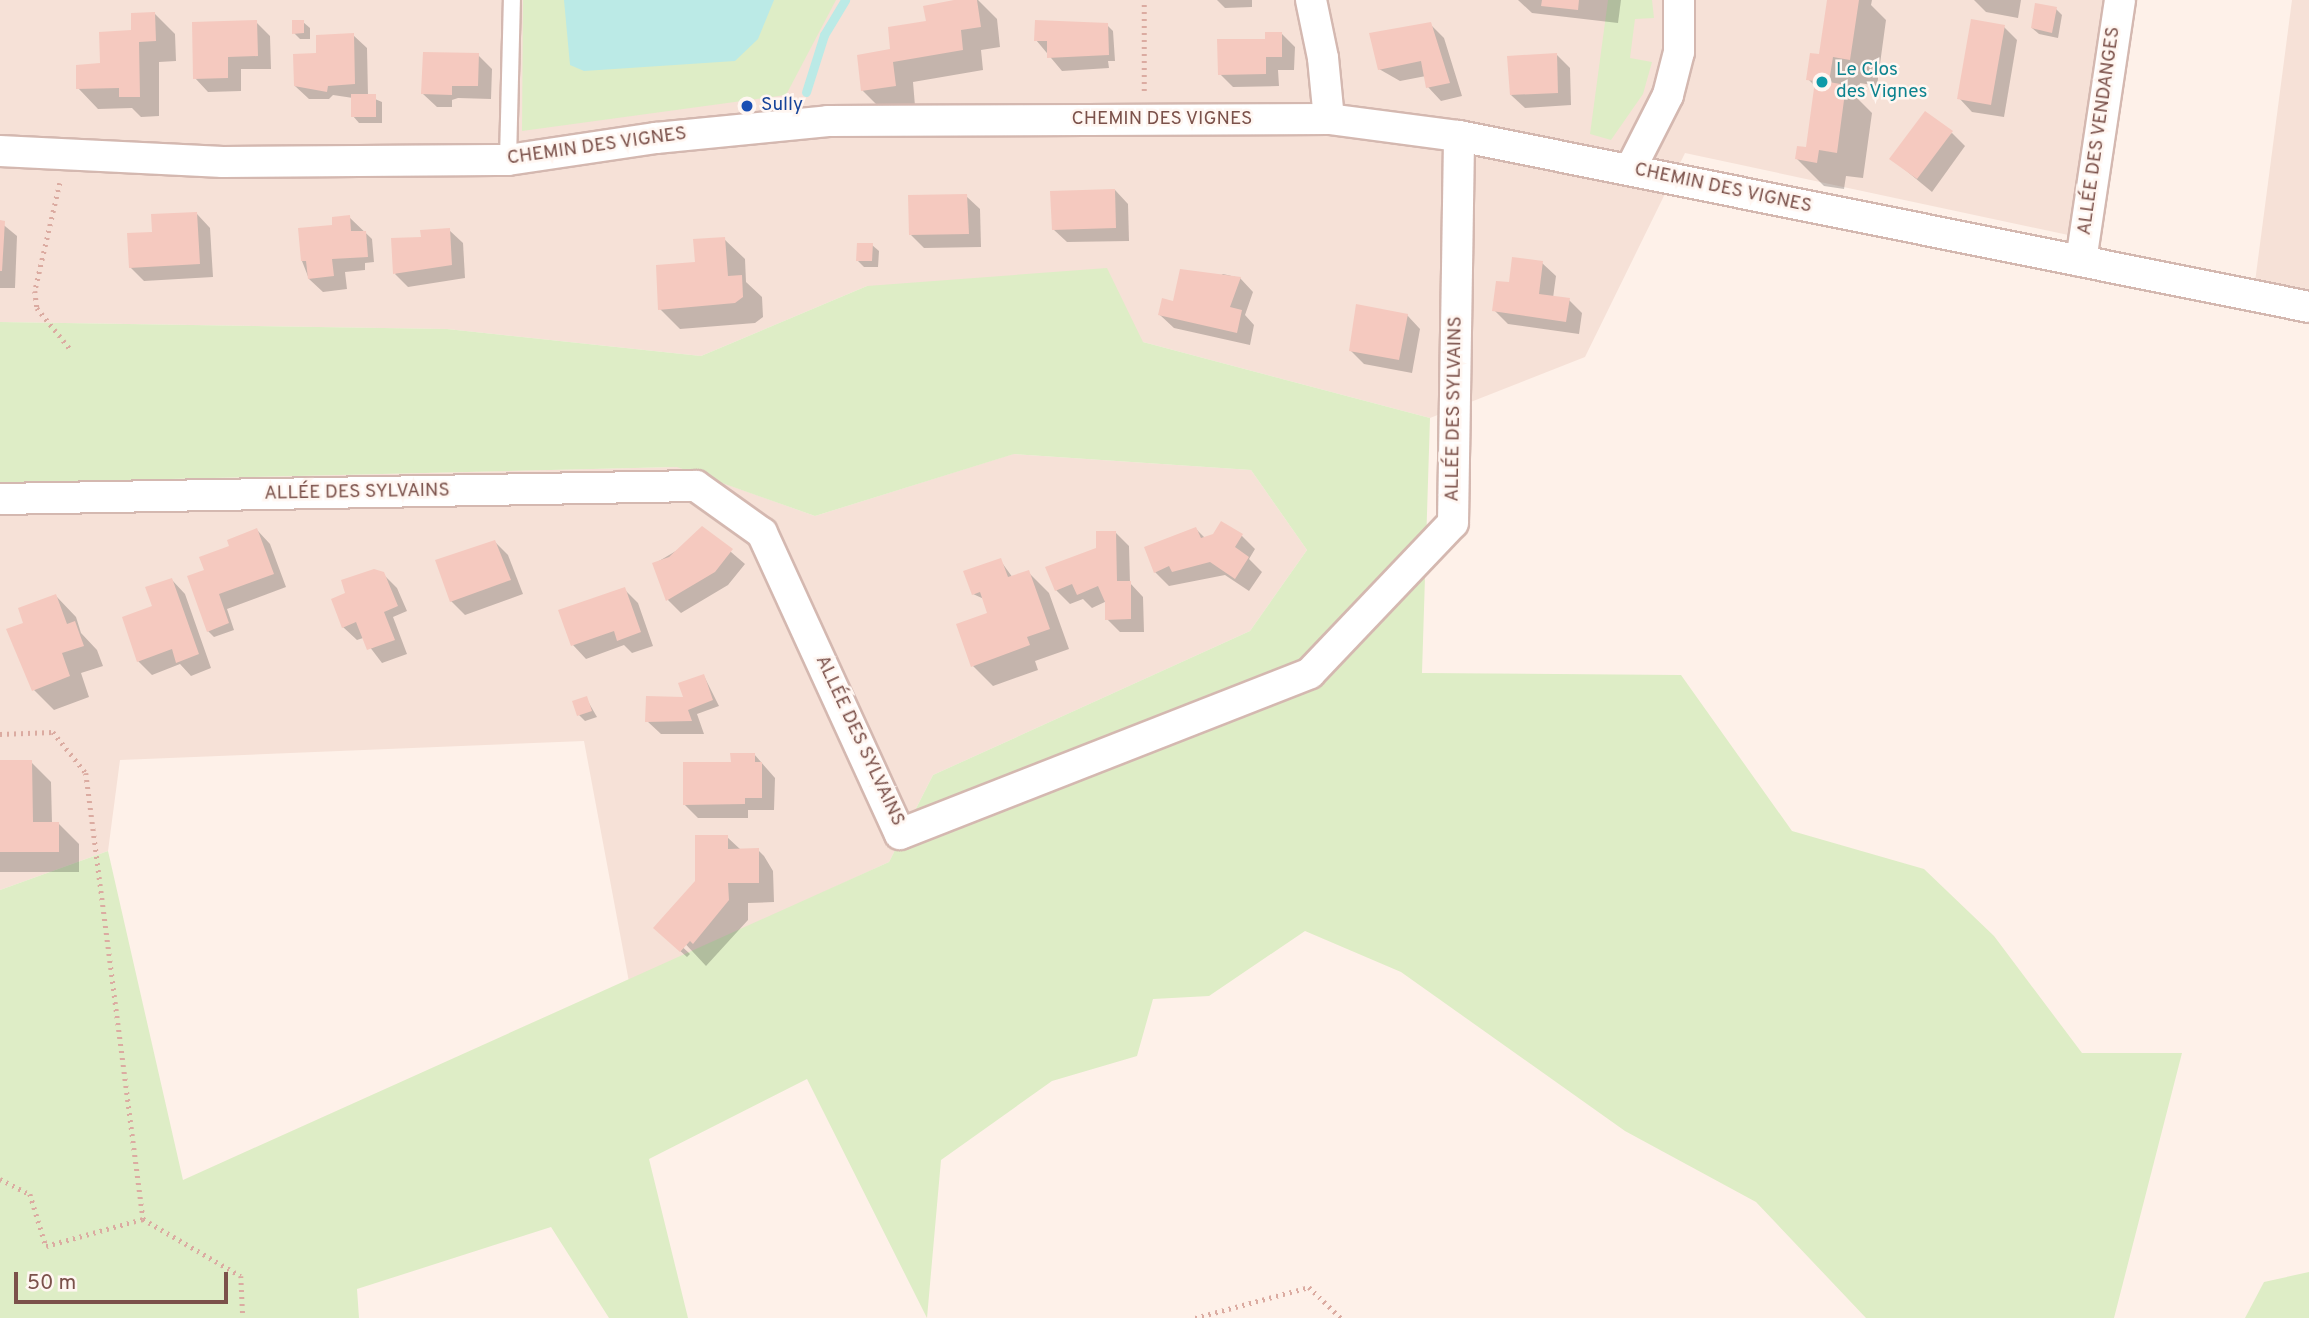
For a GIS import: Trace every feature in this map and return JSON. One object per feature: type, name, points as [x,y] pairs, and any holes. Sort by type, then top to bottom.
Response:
[{"type":"street","points":[[1311,0],[1324,58],[1329,119]]},
{"type":"street","points":[[1630,170],[1668,95],[1679,52],[1679,0]]},
{"type":"street","name":"ALLÉE DES VENDANGES","points":[[2081,261],[2120,0]]},
{"type":"street","name":"CHEMIN DES VIGNES","points":[[0,152],[223,162],[508,160],[656,138],[828,121],[1329,119],[1460,136],[2309,307]]},
{"type":"street","name":"ALLÉE DES SYLVAINS","points":[[0,499],[696,486],[762,533],[900,834],[1310,673],[1453,523],[1460,136]]},
{"type":"lane","points":[[508,160],[512,0]]},
{"type":"path","points":[[1144,0],[1144,120]]},
{"type":"path","points":[[66,155],[34,291],[37,308],[71,350]]},
{"type":"path","points":[[0,734],[53,732],[86,773],[143,1219]]},
{"type":"path","points":[[0,1180],[30,1194],[46,1246],[143,1219],[241,1276],[243,1318]]},
{"type":"path","points":[[1195,1318],[1310,1287],[1341,1318]]},
{"type":"shaded area","points":[[0,0],[2105,0],[2073,236],[1685,153],[1585,357],[1430,418],[1143,342],[867,286],[701,356],[447,329],[0,322]]},
{"type":"shaded area","points":[[2292,0],[2309,0],[2309,295],[2255,282]]},
{"type":"shaded area","points":[[1013,454],[1251,470],[1307,550],[1250,631],[933,775],[889,862],[629,982],[584,741],[120,760],[108,851],[0,890],[0,483],[678,467],[815,516]]},
{"type":"green space","points":[[523,0],[836,0],[786,95],[522,131]]},
{"type":"green space","points":[[1608,0],[1652,0],[1654,18],[1635,19],[1630,58],[1652,62],[1643,94],[1611,140],[1590,134]]},
{"type":"green space","points":[[1107,268],[1143,342],[1430,418],[1422,673],[1681,675],[1792,831],[1924,869],[1994,936],[2082,1053],[2182,1053],[2114,1318],[1866,1318],[1756,1202],[1625,1131],[1401,972],[1305,931],[1209,996],[1153,999],[1137,1056],[1052,1081],[941,1160],[927,1318],[807,1079],[649,1159],[688,1318],[609,1318],[551,1227],[357,1289],[359,1318],[0,1318],[0,890],[108,851],[183,1180],[889,862],[933,775],[1250,631],[1307,550],[1251,470],[1014,454],[815,516],[677,467],[0,483],[0,322],[447,329],[701,356],[867,286]]},
{"type":"green space","points":[[2309,1272],[2309,1318],[2245,1318],[2264,1282]]},
{"type":"water","points":[[564,0],[774,0],[758,39],[735,61],[584,71],[570,65]]},
{"type":"building","points":[[954,0],[977,0],[981,27],[961,30],[963,50],[893,62],[896,86],[861,91],[857,55],[890,49],[888,27],[926,21],[923,6]]},
{"type":"building","points":[[1542,0],[1579,0],[1578,10],[1541,6]]},
{"type":"building","name":"Le Clos des Vignes","points":[[1827,0],[1859,0],[1850,60],[1833,57],[1829,82],[1846,85],[1837,153],[1819,150],[1817,163],[1795,159],[1797,146],[1806,147],[1815,81],[1806,80],[1810,53],[1819,54]]},
{"type":"building","points":[[2035,3],[2057,7],[2052,33],[2031,28]]},
{"type":"building","points":[[155,12],[156,41],[139,42],[140,97],[119,97],[119,88],[76,89],[76,65],[100,63],[99,32],[131,30],[131,13]]},
{"type":"building","points":[[1971,19],[2005,25],[1991,105],[1957,99]]},
{"type":"building","points":[[257,20],[258,56],[228,57],[228,78],[193,79],[192,22]]},
{"type":"building","points":[[292,20],[304,20],[304,33],[292,34]]},
{"type":"building","points":[[1035,20],[1108,23],[1109,55],[1047,58],[1047,41],[1034,41]]},
{"type":"building","points":[[1431,22],[1450,83],[1426,88],[1421,61],[1378,70],[1369,33]]},
{"type":"building","points":[[1265,32],[1282,32],[1282,57],[1266,57],[1266,74],[1218,75],[1217,39],[1265,39]]},
{"type":"building","points":[[354,33],[355,84],[328,86],[327,92],[294,86],[293,54],[316,53],[316,35]]},
{"type":"building","points":[[423,52],[479,53],[478,86],[452,86],[452,95],[421,94]]},
{"type":"building","points":[[1557,53],[1558,93],[1510,95],[1507,56]]},
{"type":"building","points":[[351,94],[376,94],[376,117],[351,117]]},
{"type":"building","points":[[1925,111],[1953,131],[1917,179],[1889,159]]},
{"type":"building","points":[[1115,189],[1116,228],[1052,230],[1050,191]]},
{"type":"building","points":[[967,194],[969,234],[909,235],[908,195]]},
{"type":"building","points":[[197,212],[200,264],[129,268],[127,233],[152,232],[151,214]]},
{"type":"building","points":[[350,215],[351,231],[366,231],[368,257],[332,259],[334,276],[308,279],[306,261],[301,261],[298,228],[332,225],[332,217]]},
{"type":"building","points":[[0,220],[5,221],[2,271],[0,271]]},
{"type":"building","points":[[450,228],[452,265],[393,274],[391,238],[421,237],[420,230]]},
{"type":"building","points":[[725,237],[728,276],[742,275],[743,297],[735,303],[658,310],[656,265],[695,262],[693,239]]},
{"type":"building","points":[[857,243],[873,243],[872,261],[856,261]]},
{"type":"building","points":[[1512,257],[1543,261],[1539,294],[1570,298],[1566,322],[1492,311],[1496,281],[1509,282]]},
{"type":"building","points":[[1180,269],[1241,277],[1230,307],[1242,310],[1237,333],[1158,315],[1162,298],[1173,301]]},
{"type":"building","points":[[1356,304],[1408,314],[1399,360],[1349,351]]},
{"type":"building","points":[[1221,521],[1243,534],[1235,547],[1249,557],[1235,579],[1210,562],[1172,572],[1169,566],[1154,573],[1144,547],[1196,527],[1201,538],[1213,534]]},
{"type":"building","points":[[702,526],[733,549],[715,572],[666,601],[652,563],[669,557]]},
{"type":"building","points":[[257,528],[274,574],[219,594],[229,623],[207,632],[187,576],[204,570],[199,557],[229,546],[227,540]]},
{"type":"building","points":[[1096,531],[1116,531],[1117,581],[1131,581],[1131,619],[1105,620],[1105,602],[1098,586],[1077,595],[1072,584],[1055,591],[1045,567],[1096,548]]},
{"type":"building","points":[[495,540],[511,580],[450,602],[435,560]]},
{"type":"building","points":[[1001,558],[1008,577],[1029,570],[1050,629],[1027,637],[1030,645],[971,667],[956,624],[987,613],[980,592],[972,595],[963,571]]},
{"type":"building","points":[[374,569],[384,572],[398,606],[384,612],[395,640],[367,650],[356,622],[342,628],[331,599],[345,593],[341,580]]},
{"type":"building","points":[[172,578],[199,654],[176,663],[172,649],[137,662],[122,617],[152,606],[145,587]]},
{"type":"building","points":[[625,587],[641,632],[617,641],[614,631],[571,646],[558,610]]},
{"type":"building","points":[[56,594],[67,624],[75,621],[84,646],[62,653],[70,676],[32,691],[6,629],[23,623],[18,608]]},
{"type":"building","points":[[704,674],[713,700],[688,710],[692,721],[645,722],[646,696],[683,697],[678,683]]},
{"type":"building","points":[[587,696],[592,711],[577,716],[572,701]]},
{"type":"building","points":[[730,753],[755,753],[755,762],[762,762],[762,798],[745,798],[745,804],[683,805],[683,762],[731,762]]},
{"type":"building","points":[[0,760],[32,760],[33,822],[59,822],[59,852],[0,852]]},
{"type":"building","points":[[695,835],[728,835],[728,849],[759,848],[759,883],[728,883],[729,900],[693,944],[690,941],[680,952],[653,928],[695,881]]},
{"type":"waterway","points":[[806,92],[824,35],[845,0]]},
{"type":"place","name":"Le Clos des Vignes","points":[[1822,82]]},
{"type":"place","name":"Sully","points":[[747,106]]}]
